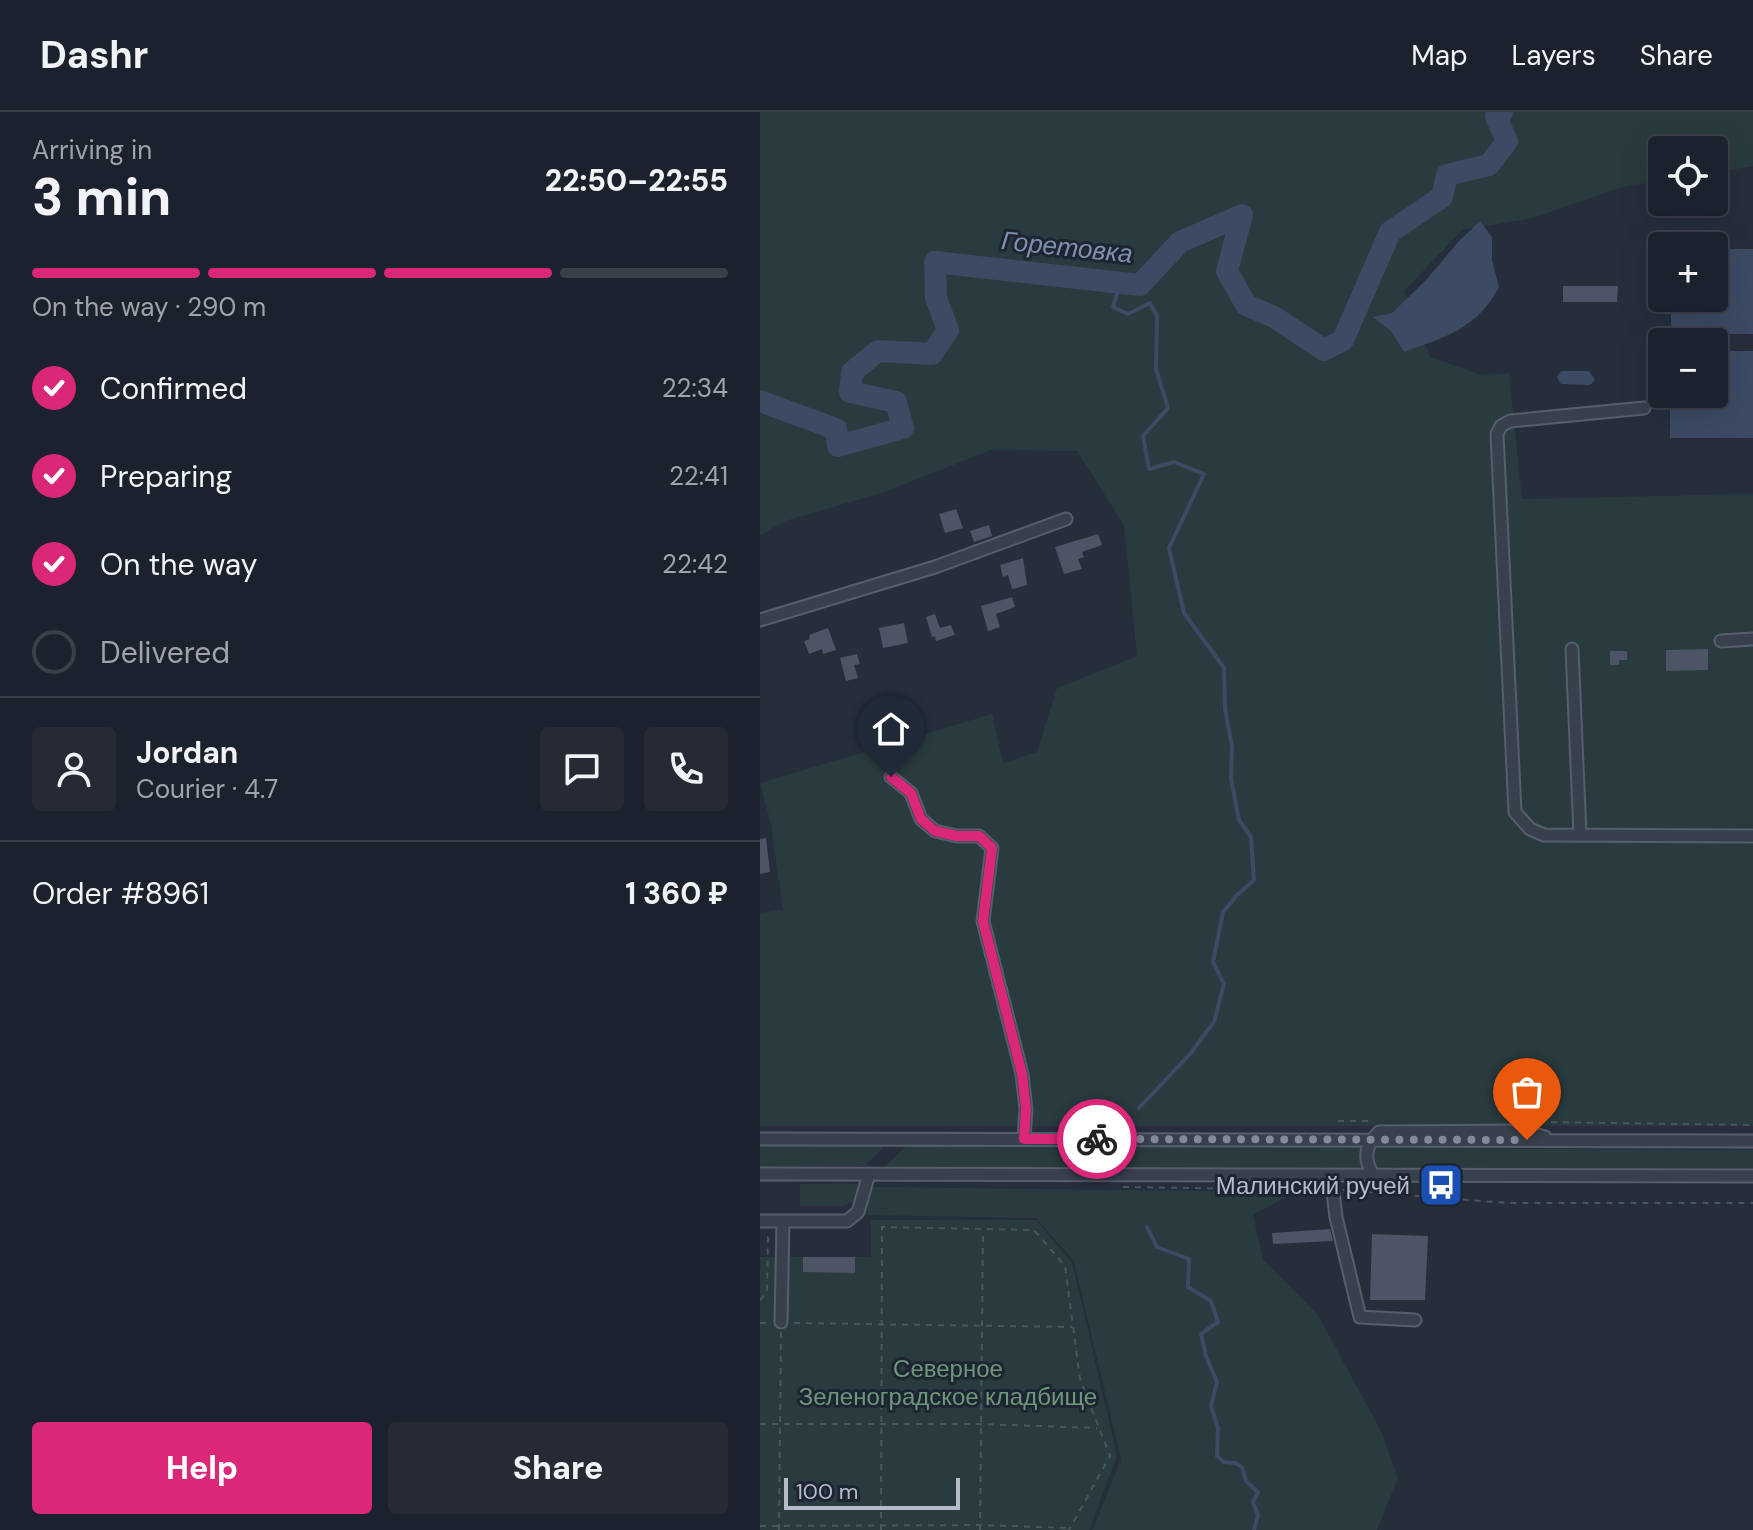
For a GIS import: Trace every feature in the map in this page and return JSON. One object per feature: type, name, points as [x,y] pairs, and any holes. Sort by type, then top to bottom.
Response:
[{"type":"street","points":[[1644,408],[1510,421],[1501,426],[1497,434],[1515,812],[1530,829],[1544,835],[1753,836]]},
{"type":"street","points":[[760,620],[935,567],[1066,519]]},
{"type":"street","points":[[1721,641],[1753,639]]},
{"type":"street","points":[[1572,649],[1580,834]]},
{"type":"street","points":[[891,777],[911,793],[921,819],[935,831],[957,836],[979,836],[992,848],[983,921],[1022,1074],[1026,1109],[1024,1139]]},
{"type":"street","points":[[760,1139],[1753,1141]]},
{"type":"street","points":[[1371,1140],[1366,1150],[1366,1160],[1373,1175]]},
{"type":"street","points":[[760,1174],[1753,1176]]},
{"type":"street","points":[[760,1221],[851,1219],[858,1212],[869,1174]]},
{"type":"street","points":[[1331,1175],[1336,1217],[1360,1317],[1415,1320]]},
{"type":"street","points":[[781,1322],[783,1221]]},
{"type":"path","points":[[1338,1121],[1370,1121]]},
{"type":"path","points":[[1529,1122],[1753,1125]]},
{"type":"path","points":[[1344,1190],[1507,1203],[1753,1203]]},
{"type":"path","points":[[760,1300],[767,1292],[768,1237],[783,1221]]},
{"type":"path","points":[[760,1526],[779,1528],[881,1525],[980,1525],[1069,1529],[1110,1456],[1080,1379],[1065,1266],[1034,1230],[882,1227],[881,1325],[882,1423],[881,1525],[881,1530]]},
{"type":"path","points":[[980,1530],[983,1229]]},
{"type":"path","points":[[779,1528],[781,1322]]},
{"type":"path","points":[[760,1323],[1073,1327]]},
{"type":"path","points":[[760,1424],[980,1424],[1098,1428]]},
{"type":"green space","points":[[760,112],[1753,112],[1753,166],[1728,170],[1728,136],[1648,136],[1648,183],[1625,186],[1533,218],[1462,230],[1404,291],[1430,357],[1482,375],[1509,373],[1522,499],[1753,494],[1753,1126],[760,1126],[760,913],[783,910],[770,820],[760,783],[992,714],[1003,763],[1037,752],[1057,688],[1137,656],[1124,525],[1077,451],[991,450],[885,492],[785,521],[760,535]]},
{"type":"green space","points":[[760,1144],[887,1144],[864,1166],[760,1167]]},
{"type":"green space","points":[[907,1145],[1753,1150],[1753,1172],[885,1167]]},
{"type":"green space","points":[[800,1184],[858,1184],[858,1198],[845,1206],[800,1206]]},
{"type":"green space","points":[[872,1187],[1295,1192],[1253,1215],[1263,1259],[1318,1315],[1381,1431],[1398,1478],[1377,1530],[1093,1530],[1121,1459],[1074,1262],[1036,1218],[868,1215],[867,1203]]},
{"type":"green space","name":"Северное Зеленоградское кладбище","points":[[871,1220],[1036,1220],[1072,1262],[1117,1456],[1089,1530],[760,1530],[760,1257],[871,1257]]},
{"type":"water","points":[[1480,221],[1492,237],[1492,260],[1499,287],[1481,313],[1459,330],[1404,352],[1391,331],[1373,317],[1392,313]]},
{"type":"water","points":[[1728,249],[1753,249],[1753,334],[1728,334],[1728,328],[1671,328],[1671,312],[1728,312]]},
{"type":"water","points":[[1728,351],[1753,351],[1753,438],[1670,438],[1670,408],[1728,408]]},
{"type":"water","points":[[1561,371],[1589,371],[1595,380],[1590,385],[1561,384],[1557,377]]},
{"type":"building","points":[[1563,286],[1618,286],[1617,302],[1563,302]]},
{"type":"building","points":[[956,509],[963,528],[945,533],[939,514]]},
{"type":"building","points":[[989,525],[992,536],[974,542],[970,531]]},
{"type":"building","points":[[1098,534],[1102,545],[1082,552],[1084,557],[1078,559],[1082,569],[1064,574],[1055,547]]},
{"type":"building","points":[[1023,558],[1027,585],[1012,589],[1008,575],[1003,577],[1000,565]]},
{"type":"building","points":[[1012,597],[1015,607],[996,614],[1000,627],[988,631],[981,606]]},
{"type":"building","points":[[935,614],[940,628],[951,625],[955,635],[936,641],[935,636],[932,637],[926,617]]},
{"type":"building","points":[[904,623],[908,643],[883,648],[879,628]]},
{"type":"building","points":[[828,628],[836,650],[823,654],[822,649],[809,654],[804,641],[810,639],[809,635]]},
{"type":"building","points":[[1708,649],[1708,670],[1666,671],[1666,650]]},
{"type":"building","points":[[1610,651],[1627,651],[1627,660],[1619,660],[1619,665],[1610,665]]},
{"type":"building","points":[[857,654],[860,664],[854,665],[858,678],[846,681],[840,658]]},
{"type":"building","points":[[766,838],[770,872],[760,874],[760,839]]},
{"type":"building","points":[[1330,1229],[1333,1241],[1273,1244],[1272,1233]]},
{"type":"building","points":[[1372,1234],[1428,1236],[1425,1300],[1370,1300]]},
{"type":"building","points":[[803,1257],[855,1257],[855,1273],[803,1272]]},
{"type":"waterway","name":"Горетовка","points":[[760,401],[836,429],[838,446],[903,428],[896,402],[850,392],[852,372],[878,351],[932,354],[948,330],[936,298],[935,262],[1140,285],[1180,242],[1242,215],[1227,271],[1246,305],[1274,317],[1324,350],[1343,340],[1390,232],[1442,197],[1447,175],[1489,165],[1507,141],[1496,117],[1502,112]]},
{"type":"waterway","name":"Малинский ручей","points":[[1117,282],[1113,307],[1128,314],[1150,303],[1157,316],[1156,369],[1168,408],[1143,436],[1149,469],[1174,462],[1204,474],[1169,548],[1184,613],[1224,668],[1225,709],[1232,746],[1231,779],[1239,820],[1251,837],[1254,880],[1223,912],[1213,962],[1224,984],[1214,1022],[1190,1054],[1139,1108]]},
{"type":"waterway","name":"Малинский ручей","points":[[1147,1227],[1157,1247],[1189,1259],[1188,1287],[1211,1301],[1218,1322],[1201,1334],[1217,1382],[1211,1406],[1218,1428],[1217,1456],[1224,1462],[1242,1467],[1246,1481],[1258,1492],[1253,1502],[1258,1515],[1254,1530]]},
{"type":"way so far","points":[[1097,1139],[1527,1140]]},
{"type":"place","name":"Малинский ручей","points":[[1441,1185]]},
{"type":"route","points":[[891,777],[911,793],[921,819],[935,831],[957,836],[979,836],[992,848],[983,921],[1022,1074],[1026,1109],[1024,1139],[1097,1139]]}]
